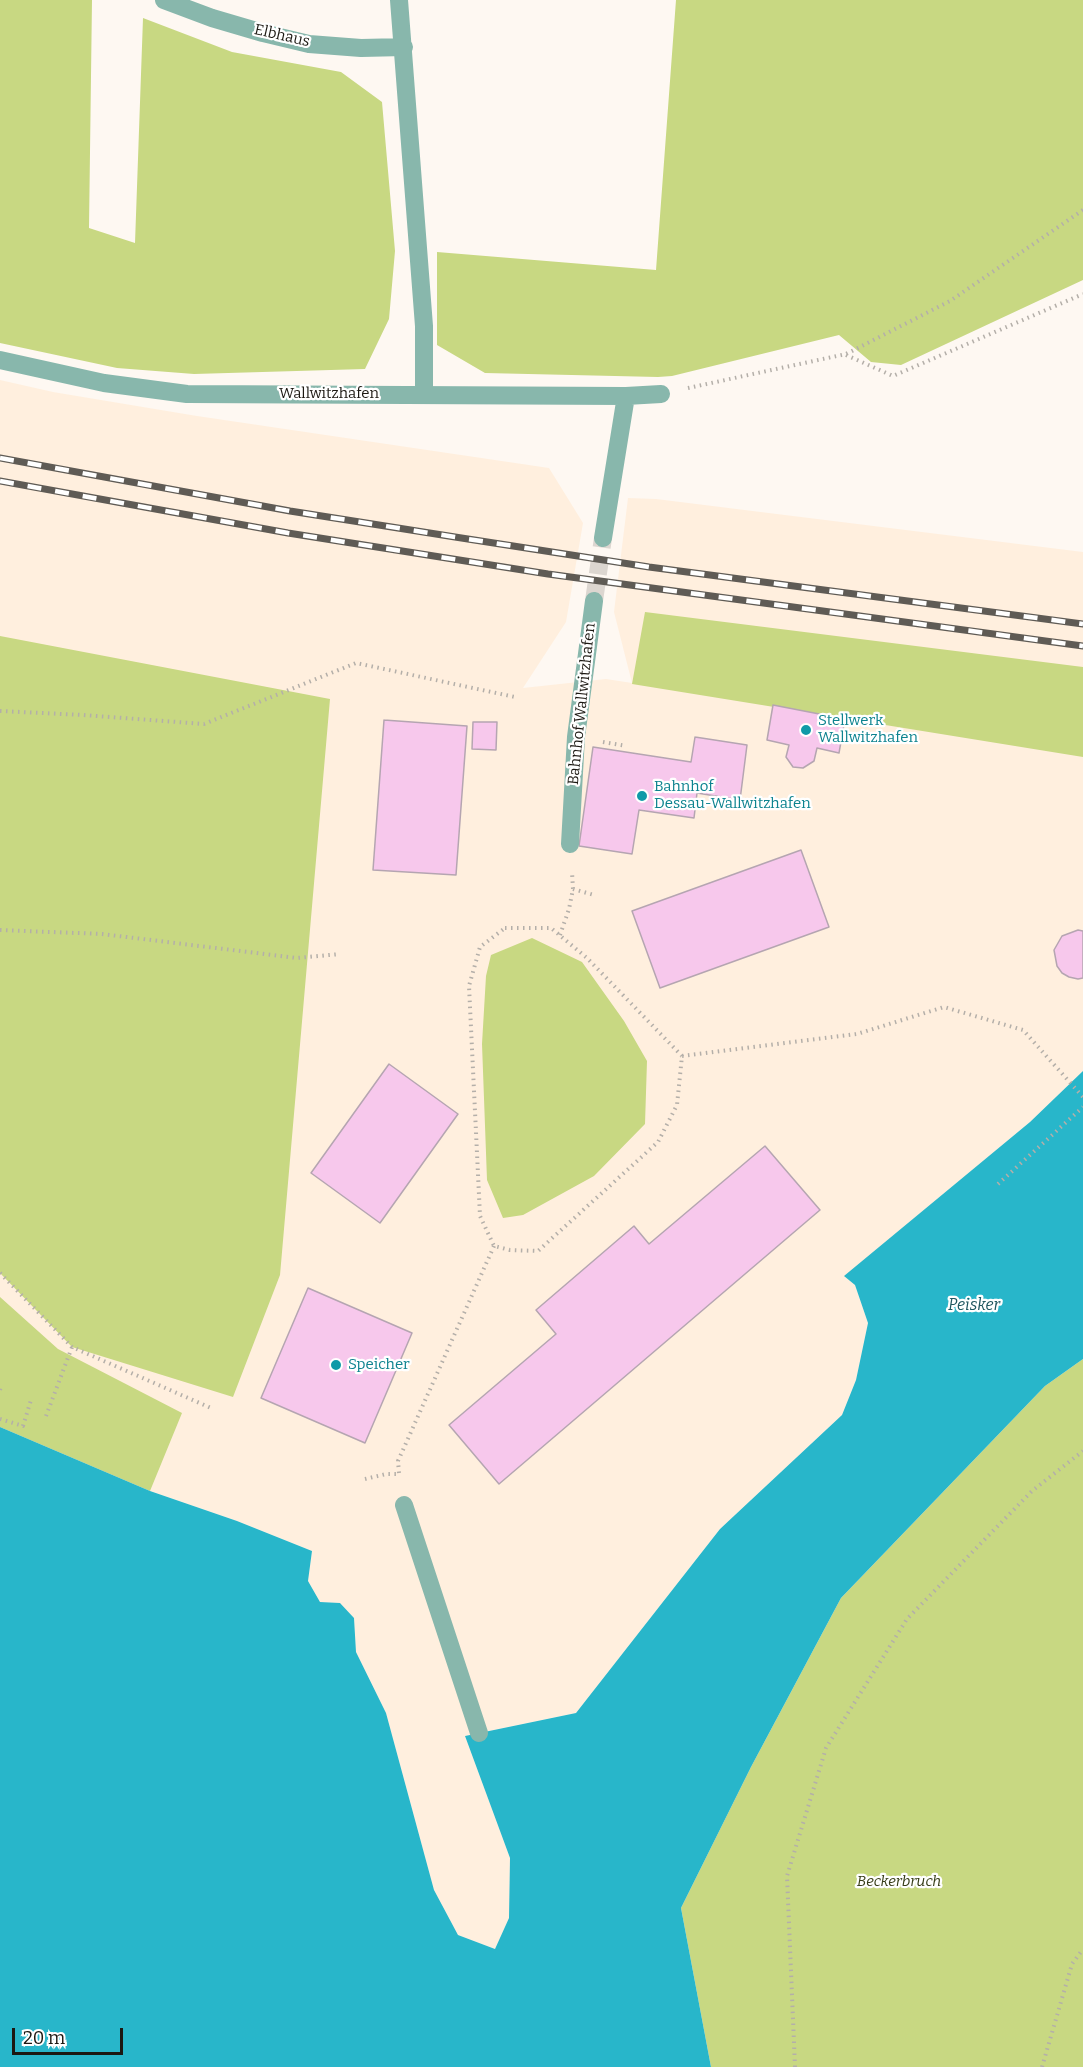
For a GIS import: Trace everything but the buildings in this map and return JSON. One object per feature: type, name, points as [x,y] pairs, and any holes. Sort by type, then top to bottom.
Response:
[{"type":"street","name":"Elbhaus","points":[[165,0],[212,18],[309,44],[362,48],[404,46]]},
{"type":"street","points":[[399,0],[424,326],[424,394]]},
{"type":"street","name":"Wallwitzhafen","points":[[0,360],[104,383],[186,394],[626,396],[661,394]]},
{"type":"street","points":[[603,538],[626,396]]},
{"type":"street","name":"Bahnhof Wallwitzhafen","points":[[570,844],[576,737],[594,601]]},
{"type":"street","points":[[404,1505],[479,1732]]},
{"type":"path","points":[[661,394],[846,354],[950,301],[1083,210]]},
{"type":"path","points":[[846,354],[893,376],[1083,294]]},
{"type":"path","points":[[0,711],[204,724],[356,663],[515,697]]},
{"type":"path","points":[[560,935],[573,889],[570,844]]},
{"type":"path","points":[[573,889],[594,895]]},
{"type":"path","points":[[399,1473],[398,1461],[494,1246],[480,1216],[470,986],[480,947],[505,928],[551,928],[588,958],[682,1056],[677,1105],[658,1142],[538,1251],[510,1250],[494,1246]]},
{"type":"path","points":[[0,930],[102,934],[297,958],[340,954]]},
{"type":"path","points":[[682,1056],[857,1034],[944,1007],[1023,1030],[1083,1097]]},
{"type":"path","points":[[998,1184],[1083,1107]]},
{"type":"path","points":[[0,1273],[72,1347],[211,1408]]},
{"type":"path","points":[[45,1416],[72,1347]]},
{"type":"path","points":[[0,1419],[23,1426],[31,1400]]},
{"type":"path","points":[[795,2067],[787,1876],[826,1748],[907,1619],[1032,1491],[1083,1451]]},
{"type":"path","points":[[1042,2067],[1072,1964],[1083,1949]]},
{"type":"shaded area","points":[[0,380],[53,392],[197,416],[549,468],[583,523],[566,622],[523,688],[606,679],[632,683],[614,612],[628,498],[656,499],[1083,552],[1083,1071],[1030,1122],[845,1276],[855,1285],[868,1323],[856,1380],[842,1415],[720,1529],[576,1713],[465,1736],[510,1858],[509,1918],[495,1949],[458,1935],[434,1890],[386,1713],[356,1652],[354,1618],[340,1603],[320,1602],[308,1581],[312,1551],[237,1521],[150,1491],[0,1427]]},
{"type":"green space","points":[[0,0],[92,0],[89,228],[135,243],[143,18],[232,52],[341,72],[382,102],[395,251],[389,319],[365,369],[194,374],[117,368],[0,343]]},
{"type":"green space","points":[[676,0],[1083,0],[1083,280],[901,365],[871,362],[839,335],[672,376],[658,377],[485,373],[437,345],[437,252],[656,270]]},
{"type":"green space","points":[[645,612],[1083,667],[1083,757],[632,684]]},
{"type":"green space","points":[[0,636],[330,699],[280,1275],[233,1397],[72,1347],[0,1273]]},
{"type":"green space","points":[[532,938],[582,962],[624,1021],[647,1061],[645,1124],[594,1176],[523,1215],[503,1218],[487,1180],[482,1044],[486,976],[491,955]]},
{"type":"green space","points":[[0,1297],[58,1349],[182,1413],[150,1491],[0,1427]]},
{"type":"green space","name":"Beckerbruch","points":[[1083,1359],[1083,2067],[711,2067],[681,1908],[751,1767],[841,1598],[1045,1386]]},
{"type":"water","name":"Peisker","points":[[1083,1071],[1083,1359],[1045,1386],[841,1598],[751,1767],[681,1908],[711,2067],[0,2067],[0,1427],[150,1491],[237,1521],[312,1551],[308,1581],[320,1602],[340,1603],[354,1618],[356,1652],[386,1713],[434,1890],[458,1935],[495,1949],[509,1918],[510,1858],[465,1736],[576,1713],[720,1529],[842,1415],[856,1380],[868,1323],[855,1285],[844,1276],[1030,1122]]},
{"type":"tunnel","points":[[594,601],[603,538]]},
{"type":"railway","points":[[0,458],[290,511],[649,567],[1083,624]]},
{"type":"railway","points":[[0,481],[288,533],[548,574],[1083,646]]},
{"type":"place","name":"Stellwerk Wallwitzhafen","points":[[806,730]]},
{"type":"place","name":"Bahnhof Dessau-Wallwitzhafen","points":[[642,796]]},
{"type":"place","name":"Speicher","points":[[336,1365]]}]
